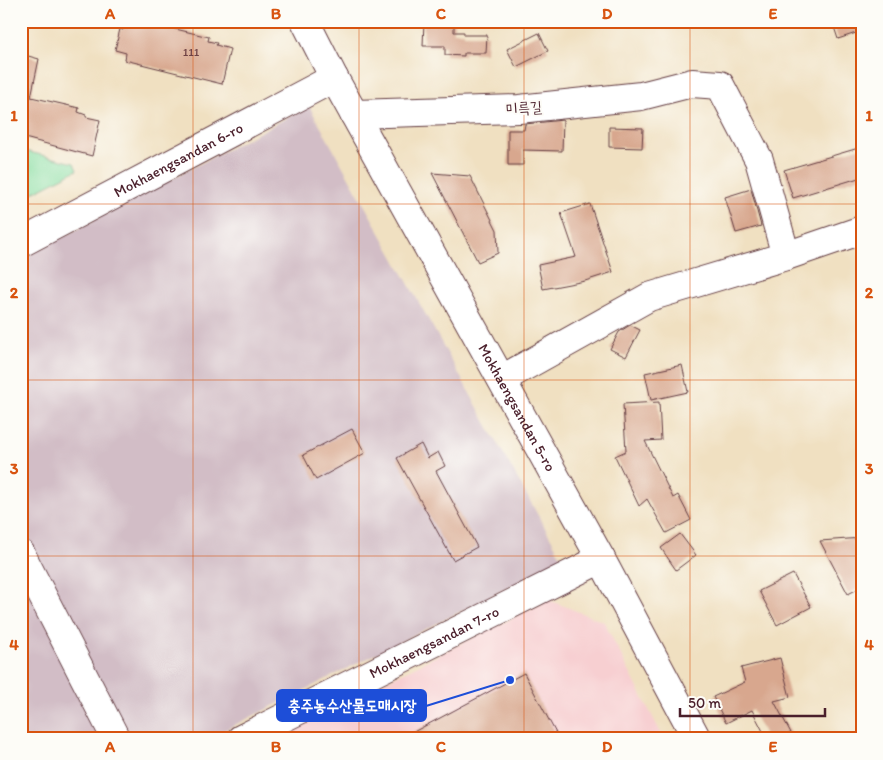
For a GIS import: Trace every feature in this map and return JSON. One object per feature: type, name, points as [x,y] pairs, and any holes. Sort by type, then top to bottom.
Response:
[{"type":"street","name":"Mokhaengsandan 5-ro","points":[[305,21],[334,78],[602,559],[697,739]]},
{"type":"street","name":"Mokhaengsandan 6-ro","points":[[21,243],[334,78]]},
{"type":"street","name":"미륵길","points":[[354,114],[519,109],[640,96],[692,83],[720,85],[759,160],[786,256]]},
{"type":"street","points":[[502,379],[649,297],[786,256],[862,230]]},
{"type":"street","points":[[21,554],[116,739]]},
{"type":"street","name":"Mokhaengsandan 7-ro","points":[[241,739],[602,559]]},
{"type":"shaded area","points":[[309,106],[563,560],[207,739],[21,739],[21,259]]},
{"type":"shaded area","points":[[549,600],[604,622],[664,739],[269,739]]},
{"type":"green space","points":[[21,150],[74,163],[77,170],[21,199]]},
{"type":"building","points":[[126,21],[165,21],[163,26],[209,37],[208,41],[230,49],[222,84],[125,60],[126,53],[115,50],[120,29],[123,30]]},
{"type":"building","points":[[424,21],[454,21],[454,32],[464,32],[464,35],[487,35],[486,53],[464,53],[464,56],[445,55],[445,46],[423,46]]},
{"type":"building","points":[[832,21],[862,21],[862,31],[838,39]]},
{"type":"building","points":[[539,33],[548,51],[516,67],[507,49]]},
{"type":"building","points":[[21,54],[39,59],[31,97],[79,108],[78,112],[86,115],[86,117],[100,120],[92,156],[21,137]]},
{"type":"building","points":[[563,120],[562,151],[523,150],[523,165],[508,165],[508,130],[524,130],[525,124]]},
{"type":"building","points":[[609,127],[643,128],[642,148],[609,147]]},
{"type":"building","points":[[862,147],[862,177],[793,198],[784,170]]},
{"type":"building","points":[[432,173],[470,176],[497,230],[498,253],[478,262]]},
{"type":"building","points":[[751,189],[761,226],[736,233],[725,197]]},
{"type":"building","points":[[590,204],[613,272],[585,281],[543,289],[538,265],[576,257],[561,213]]},
{"type":"building","points":[[630,325],[640,330],[626,357],[610,349],[619,332]]},
{"type":"building","points":[[682,365],[688,392],[651,400],[645,373]]},
{"type":"building","points":[[659,402],[661,440],[645,441],[673,498],[678,495],[691,520],[666,533],[647,499],[639,506],[615,456],[626,451],[623,404]]},
{"type":"building","points":[[352,429],[365,453],[316,480],[303,455]]},
{"type":"building","points":[[421,444],[428,458],[438,452],[445,466],[436,471],[477,547],[453,560],[397,458]]},
{"type":"building","points":[[680,534],[696,555],[676,570],[661,548]]},
{"type":"building","points":[[862,538],[862,587],[848,594],[820,541]]},
{"type":"building","points":[[793,574],[811,607],[777,625],[759,591]]},
{"type":"building","points":[[780,658],[790,697],[774,701],[791,733],[779,739],[767,739],[752,710],[726,723],[713,697],[745,682],[741,668]]},
{"type":"building","points":[[524,673],[559,739],[400,739],[440,718]]},
{"type":"place","name":"충주농수산물도매시장","points":[[510,680]]}]
